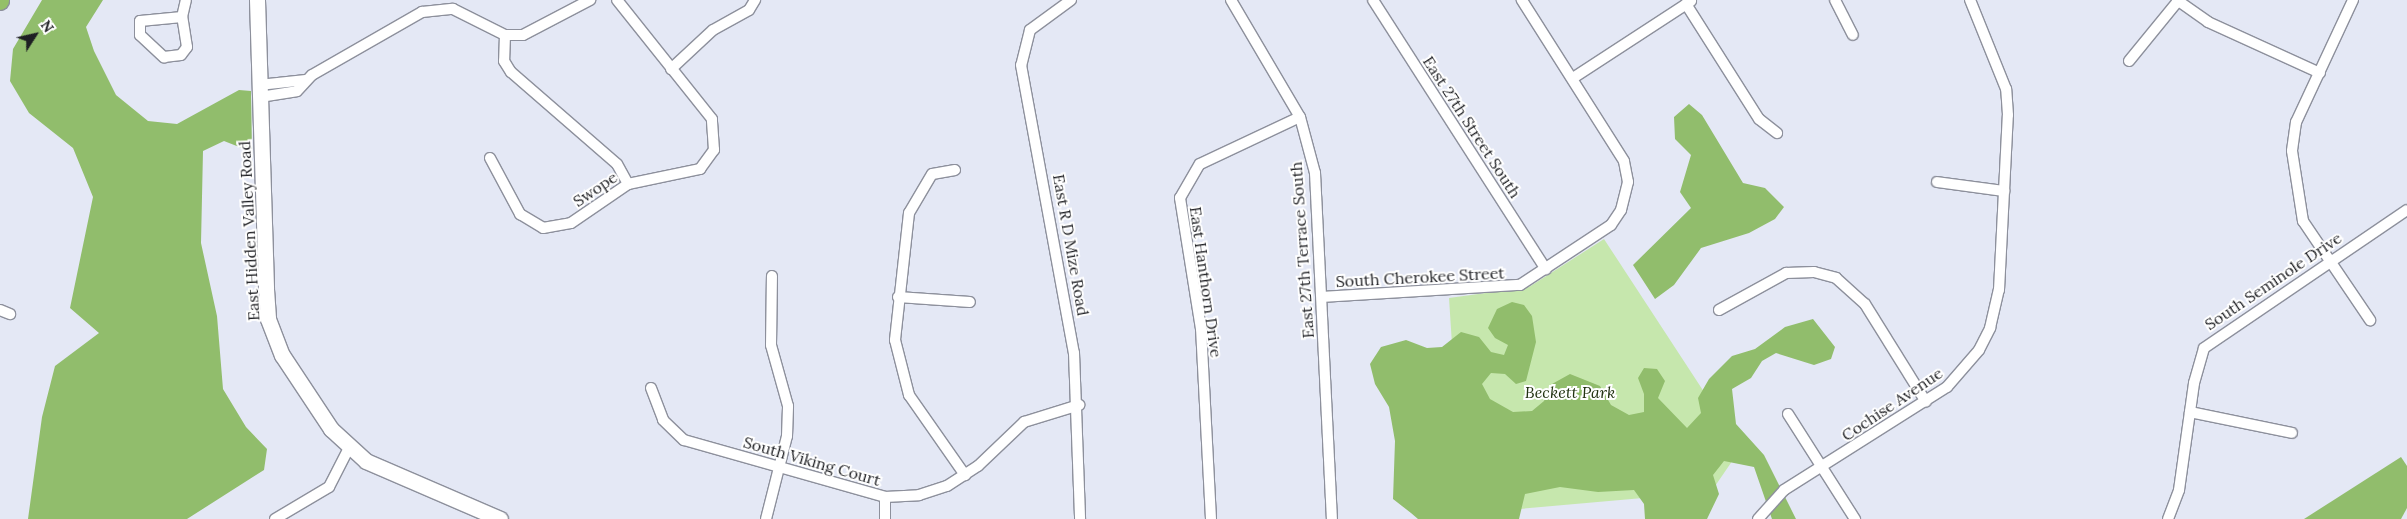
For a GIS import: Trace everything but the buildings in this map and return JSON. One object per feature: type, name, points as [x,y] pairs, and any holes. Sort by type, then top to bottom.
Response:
[{"type":"main road","name":"East Hidden Valley Road","points":[[257,0],[268,319],[302,392],[349,448],[366,461],[500,519]]},
{"type":"street","points":[[182,17],[140,21],[140,35],[164,57],[181,55],[187,47],[182,17],[186,0]]},
{"type":"street","points":[[260,91],[306,80],[399,23],[432,10],[452,10],[472,16],[505,35],[535,31],[590,0]]},
{"type":"street","points":[[617,0],[671,69],[713,30],[749,10],[754,0]]},
{"type":"street","name":"East R D Mize Road","points":[[1071,0],[1030,30],[1021,65],[1064,277],[1079,405],[1080,519]]},
{"type":"street","name":"East 27th Terrace South","points":[[1231,0],[1300,117],[1315,173],[1332,519]]},
{"type":"street","name":"East 27th Street South","points":[[1374,0],[1546,269]]},
{"type":"street","name":"South Cherokee Street","points":[[1322,297],[1506,289],[1546,269],[1611,225],[1624,204],[1628,182],[1624,161],[1522,0]]},
{"type":"street","points":[[1836,0],[1853,35]]},
{"type":"street","name":"Cochise Avenue","points":[[1758,519],[1784,490],[1823,468],[1926,402],[1965,370],[1990,328],[1999,290],[2004,191],[2006,89],[1970,0]]},
{"type":"street","points":[[2354,0],[2292,136],[2303,220],[2370,320]]},
{"type":"street","points":[[2129,61],[2178,1],[2208,22],[2320,73]]},
{"type":"street","points":[[1573,78],[1689,2],[1758,118],[1777,133]]},
{"type":"street","points":[[505,35],[504,61],[511,72],[617,164],[628,184]]},
{"type":"street","name":"Swope","points":[[490,158],[520,214],[543,228],[571,223],[628,184],[700,169],[714,150],[712,119],[671,69]]},
{"type":"street","name":"East Hanthorn Drive","points":[[1211,519],[1201,329],[1180,198],[1200,164],[1300,117]]},
{"type":"street","points":[[955,170],[932,174],[916,194],[906,229],[895,340],[909,395],[966,475]]},
{"type":"street","points":[[1937,182],[2004,191]]},
{"type":"street","name":"South Seminole Drive","points":[[2168,519],[2179,490],[2190,412],[2204,348],[2329,260],[2407,210]]},
{"type":"street","points":[[1719,310],[1786,273],[1814,272],[1836,278],[1865,304],[1926,402]]},
{"type":"street","points":[[766,519],[787,436],[788,406],[771,345],[772,276]]},
{"type":"street","points":[[898,297],[970,302]]},
{"type":"street","name":"South Viking Court","points":[[652,388],[666,425],[684,440],[712,451],[779,465],[885,497],[919,495],[966,475],[1024,422],[1079,405]]},
{"type":"street","points":[[2190,412],[2292,433]]},
{"type":"street","points":[[1788,414],[1855,519]]},
{"type":"street","points":[[275,519],[329,487],[349,448]]},
{"type":"street","points":[[885,497],[885,519]]},
{"type":"green space","points":[[42,0],[103,0],[86,27],[94,51],[116,95],[148,121],[177,124],[239,90],[251,91],[252,152],[224,141],[203,151],[201,243],[217,316],[223,389],[246,427],[267,449],[264,470],[187,519],[28,519],[42,417],[55,366],[99,333],[70,308],[93,197],[73,148],[29,113],[10,81],[13,49]]},
{"type":"green space","points":[[1689,104],[1702,115],[1743,183],[1765,188],[1784,207],[1775,219],[1749,233],[1701,248],[1674,285],[1655,299],[1633,265],[1691,208],[1680,192],[1691,155],[1675,139],[1674,117]]},
{"type":"green space","name":"Beckett Park","points":[[1604,239],[1708,398],[1737,454],[1711,492],[1463,514],[1449,298],[1529,287]]},
{"type":"green space","points":[[1512,302],[1524,305],[1532,316],[1536,342],[1526,381],[1516,384],[1505,374],[1491,373],[1482,384],[1490,399],[1513,412],[1532,411],[1544,401],[1552,384],[1570,374],[1600,386],[1611,405],[1629,415],[1644,412],[1644,394],[1638,378],[1644,368],[1657,369],[1665,381],[1658,398],[1687,428],[1701,413],[1698,398],[1709,379],[1732,356],[1755,349],[1785,327],[1813,319],[1835,347],[1831,359],[1814,365],[1776,353],[1762,361],[1751,378],[1732,389],[1736,424],[1764,455],[1796,519],[1772,519],[1754,467],[1724,461],[1713,475],[1719,494],[1707,519],[1645,519],[1644,504],[1634,490],[1598,492],[1560,487],[1525,494],[1519,519],[1418,519],[1393,499],[1395,441],[1389,407],[1375,384],[1370,364],[1381,347],[1406,340],[1427,348],[1442,347],[1461,332],[1479,337],[1491,352],[1504,355],[1508,345],[1495,338],[1488,328],[1497,309]]},
{"type":"green space","points":[[2401,457],[2407,466],[2407,508],[2401,519],[2304,519]]}]
